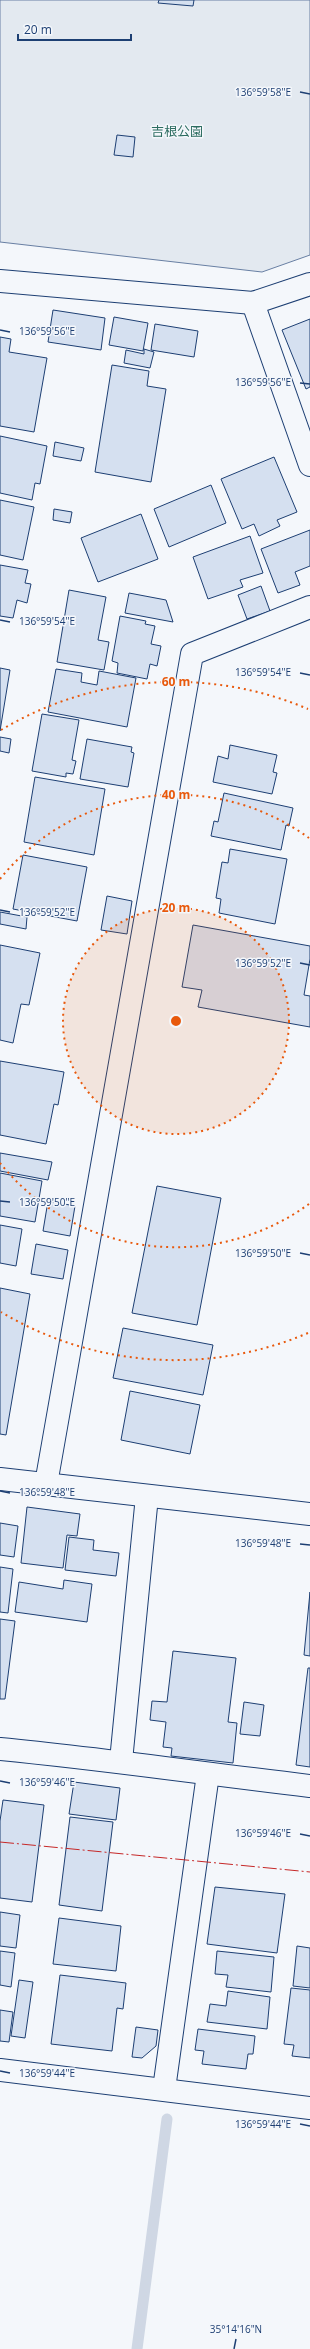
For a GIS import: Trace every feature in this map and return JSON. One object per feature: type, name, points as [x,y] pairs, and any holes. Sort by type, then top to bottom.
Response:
[{"type":"street","points":[[0,281],[253,303],[310,284]]},
{"type":"street","points":[[253,303],[310,465]]},
{"type":"street","points":[[46,1484],[192,654],[310,607]]},
{"type":"street","points":[[0,1479],[310,1514]]},
{"type":"street","points":[[122,1761],[147,1496]]},
{"type":"street","points":[[0,1749],[122,1761],[208,1774],[310,1786]]},
{"type":"street","points":[[164,2090],[208,1774]]},
{"type":"street","points":[[0,2070],[310,2108]]},
{"type":"green space","name":"吉根公園","points":[[0,0],[310,0],[310,255],[262,272],[0,242]]},
{"type":"building","points":[[159,0],[194,0],[193,6],[158,3]]},
{"type":"building","points":[[117,135],[135,137],[133,157],[114,155]]},
{"type":"building","points":[[53,310],[105,318],[101,350],[48,342]]},
{"type":"building","points":[[114,317],[148,323],[143,351],[109,345]]},
{"type":"building","points":[[310,319],[310,387],[306,389],[282,330]]},
{"type":"building","points":[[155,324],[198,331],[194,357],[151,350]]},
{"type":"building","points":[[0,337],[11,339],[9,352],[47,358],[34,432],[0,426]]},
{"type":"building","points":[[144,349],[154,352],[150,368],[124,363],[126,350],[144,354]]},
{"type":"building","points":[[112,365],[149,371],[147,386],[166,389],[151,482],[95,472]]},
{"type":"building","points":[[0,436],[47,446],[40,484],[35,483],[32,500],[0,493]]},
{"type":"building","points":[[55,442],[84,448],[81,461],[53,456]]},
{"type":"building","points":[[274,457],[297,512],[277,520],[280,526],[259,536],[254,524],[242,529],[221,479]]},
{"type":"building","points":[[211,485],[226,523],[169,547],[154,509]]},
{"type":"building","points":[[0,500],[34,507],[23,560],[0,555]]},
{"type":"building","points":[[54,509],[72,512],[70,523],[53,520]]},
{"type":"building","points":[[141,514],[158,559],[98,582],[81,538]]},
{"type":"building","points":[[310,530],[310,566],[295,572],[300,585],[278,593],[261,549]]},
{"type":"building","points":[[250,536],[263,573],[240,580],[243,587],[208,599],[193,557]]},
{"type":"building","points":[[0,565],[28,570],[25,583],[31,584],[27,603],[17,600],[13,618],[0,616]]},
{"type":"building","points":[[261,586],[270,611],[247,619],[238,595]]},
{"type":"building","points":[[69,590],[106,597],[98,640],[109,642],[104,670],[57,662]]},
{"type":"building","points":[[129,593],[166,600],[173,622],[125,613]]},
{"type":"building","points":[[120,616],[146,621],[145,624],[155,626],[151,644],[161,646],[157,666],[150,664],[147,679],[117,673],[118,663],[112,661]]},
{"type":"building","points":[[0,668],[10,670],[0,731]]},
{"type":"building","points":[[56,669],[82,673],[81,682],[97,685],[99,671],[136,678],[127,727],[48,712]]},
{"type":"building","points":[[42,714],[79,720],[72,760],[76,761],[73,774],[66,773],[66,777],[32,771]]},
{"type":"building","points":[[0,737],[11,739],[9,753],[0,751]]},
{"type":"building","points":[[87,739],[132,747],[131,752],[134,753],[128,787],[80,779]]},
{"type":"building","points":[[230,745],[277,755],[273,772],[277,773],[272,794],[213,782],[218,756],[228,759]]},
{"type":"building","points":[[35,777],[105,789],[94,855],[24,842]]},
{"type":"building","points":[[224,793],[293,808],[289,826],[286,825],[281,850],[211,836],[214,821],[218,822]]},
{"type":"building","points":[[230,849],[287,859],[275,924],[219,913],[221,899],[216,898],[222,862],[228,863]]},
{"type":"building","points":[[23,855],[87,867],[77,921],[13,909]]},
{"type":"building","points":[[107,896],[132,901],[127,934],[101,930]]},
{"type":"building","points":[[0,912],[27,917],[26,929],[0,924]]},
{"type":"building","points":[[193,925],[310,946],[310,959],[304,995],[310,996],[310,1027],[198,1007],[202,990],[182,987]]},
{"type":"building","points":[[0,945],[40,953],[29,1005],[21,1004],[13,1043],[0,1040]]},
{"type":"building","points":[[0,1061],[64,1072],[58,1105],[54,1104],[46,1144],[0,1135]]},
{"type":"building","points":[[0,1153],[52,1162],[48,1180],[0,1171]]},
{"type":"building","points":[[0,1173],[42,1181],[35,1222],[0,1216]]},
{"type":"building","points":[[157,1186],[221,1198],[197,1325],[132,1313]]},
{"type":"building","points":[[48,1201],[75,1206],[70,1236],[43,1231]]},
{"type":"building","points":[[0,1225],[22,1229],[16,1266],[0,1263]]},
{"type":"building","points":[[36,1244],[68,1250],[63,1279],[31,1274]]},
{"type":"building","points":[[0,1288],[30,1294],[6,1435],[0,1434]]},
{"type":"building","points":[[123,1328],[213,1345],[203,1395],[113,1378]]},
{"type":"building","points":[[130,1391],[200,1405],[190,1454],[121,1440]]},
{"type":"building","points":[[27,1507],[80,1514],[77,1536],[67,1535],[63,1568],[21,1563]]},
{"type":"building","points":[[0,1523],[18,1526],[14,1557],[0,1555]]},
{"type":"building","points":[[69,1537],[94,1540],[93,1550],[119,1553],[116,1576],[65,1570]]},
{"type":"building","points":[[0,1567],[13,1569],[8,1613],[0,1612]]},
{"type":"building","points":[[64,1580],[92,1584],[87,1622],[15,1612],[19,1582],[63,1589]]},
{"type":"building","points":[[310,1592],[310,1656],[304,1655]]},
{"type":"building","points":[[0,1619],[15,1621],[5,1699],[0,1699]]},
{"type":"building","points":[[173,1651],[236,1658],[228,1722],[237,1723],[233,1763],[171,1756],[172,1748],[163,1747],[166,1722],[150,1720],[152,1701],[167,1702]]},
{"type":"building","points":[[308,1668],[310,1668],[310,1767],[296,1765]]},
{"type":"building","points":[[244,1702],[264,1705],[260,1736],[240,1734]]},
{"type":"building","points":[[74,1782],[120,1788],[116,1820],[69,1814]]},
{"type":"building","points":[[3,1800],[44,1805],[32,1902],[0,1898],[0,1821]]},
{"type":"building","points":[[70,1817],[113,1822],[102,1911],[59,1905]]},
{"type":"building","points":[[215,1887],[285,1894],[277,1953],[207,1944]]},
{"type":"building","points":[[0,1912],[20,1915],[16,1948],[0,1946]]},
{"type":"building","points":[[59,1918],[121,1926],[116,1971],[53,1964]]},
{"type":"building","points":[[297,1946],[310,1948],[310,1988],[293,1986]]},
{"type":"building","points":[[0,1951],[15,1953],[11,1987],[0,1985]]},
{"type":"building","points":[[217,1951],[274,1957],[271,1992],[226,1987],[228,1975],[215,1974]]},
{"type":"building","points":[[60,1975],[126,1983],[123,2009],[117,2008],[112,2051],[51,2044]]},
{"type":"building","points":[[19,1980],[33,1982],[25,2038],[11,2036]]},
{"type":"building","points":[[291,1988],[310,1990],[310,2058],[292,2056],[294,2045],[284,2044]]},
{"type":"building","points":[[228,1991],[270,1997],[267,2029],[207,2022],[210,2004],[226,2006]]},
{"type":"building","points":[[0,2010],[13,2012],[9,2042],[0,2041]]},
{"type":"building","points":[[136,2027],[158,2030],[156,2046],[142,2058],[132,2057]]},
{"type":"building","points":[[198,2029],[255,2036],[253,2054],[248,2054],[246,2069],[202,2064],[204,2051],[195,2050]]},
{"type":"waterway","points":[[137,2349],[167,2119]]},
{"type":"power","points":[[0,1842],[310,1872]]}]
